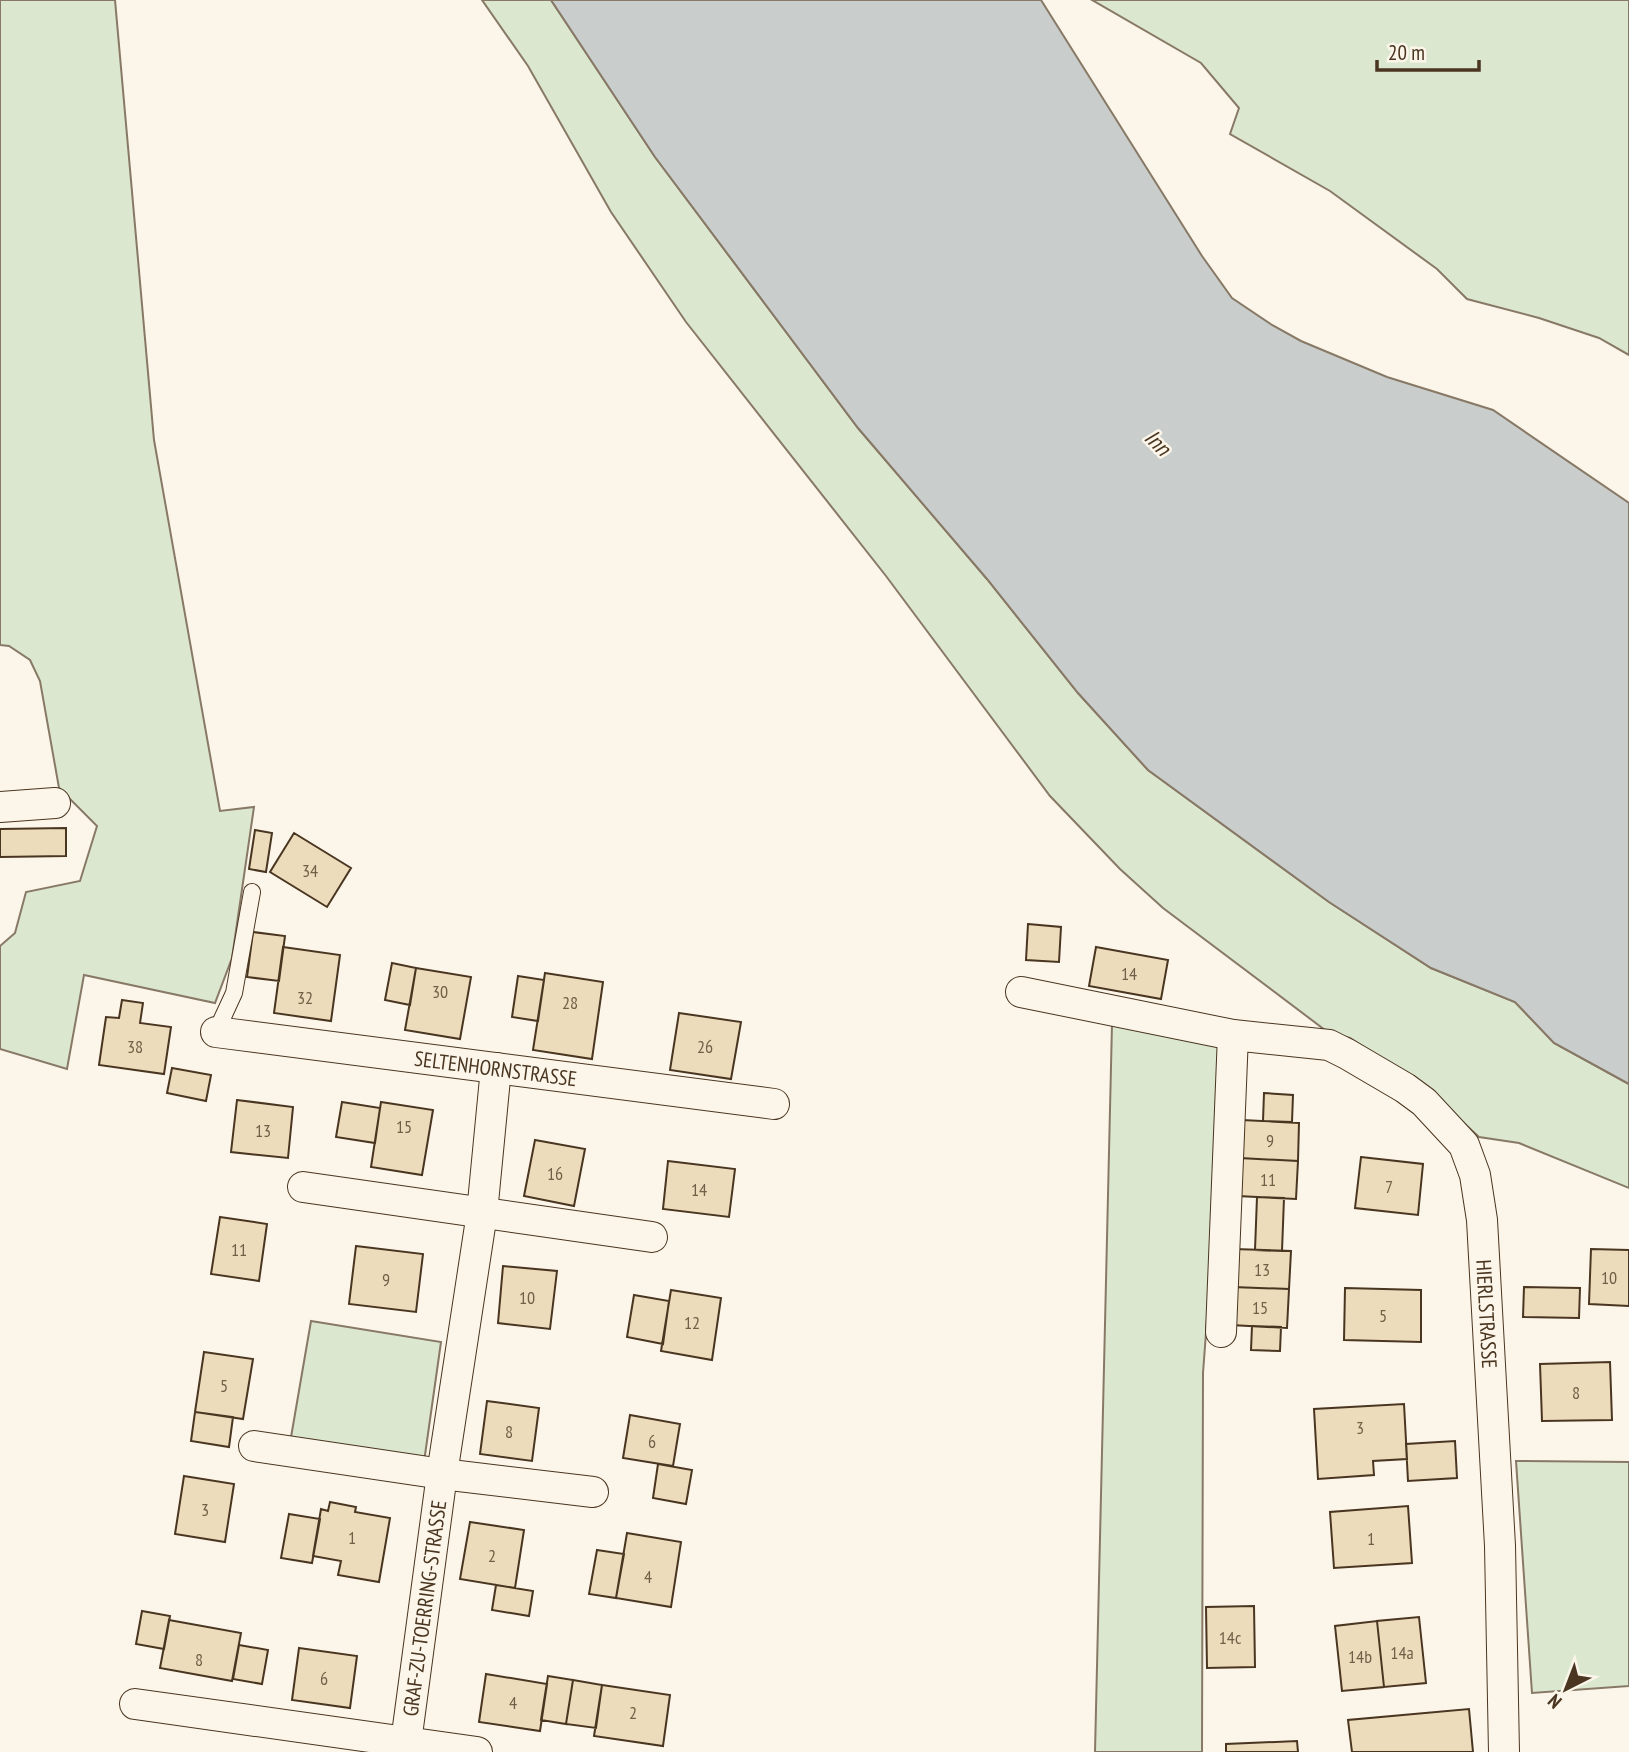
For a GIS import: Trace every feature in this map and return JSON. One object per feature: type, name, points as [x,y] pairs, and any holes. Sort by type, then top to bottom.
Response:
[{"type":"street","points":[[0,807],[55,803]]},
{"type":"street","name":"HIERLSTRASSE","points":[[1021,992],[1233,1035],[1329,1045],[1415,1095],[1464,1145],[1475,1175],[1482,1220],[1500,1546],[1504,1752]]},
{"type":"street","name":"SELTENHORNSTRASSE","points":[[216,1032],[774,1104]]},
{"type":"street","points":[[1221,1332],[1233,1035]]},
{"type":"street","name":"GRAF-ZU-TOERRING-STRASSE","points":[[406,1742],[442,1474],[482,1213],[496,1068]]},
{"type":"street","points":[[303,1187],[652,1237]]},
{"type":"street","name":"GRAF-ZU-TOERRING-STRASSE","points":[[254,1447],[593,1492]]},
{"type":"street","points":[[135,1704],[477,1752]]},
{"type":"lane","points":[[216,1032],[234,993],[251,892]]},
{"type":"green space","points":[[0,0],[115,0],[154,440],[220,811],[254,807],[232,958],[215,1003],[84,975],[67,1069],[0,1049],[0,946],[15,933],[26,892],[80,881],[97,826],[59,788],[40,681],[30,660],[9,646],[0,645]]},
{"type":"green space","points":[[482,0],[551,0],[655,157],[858,428],[987,579],[1078,693],[1148,770],[1329,902],[1431,968],[1515,1002],[1554,1043],[1629,1084],[1629,1188],[1519,1143],[1479,1137],[1426,1088],[1350,1038],[1329,1033],[1163,908],[1120,869],[1050,796],[886,576],[686,322],[611,212],[528,66]]},
{"type":"green space","points":[[1092,0],[1629,0],[1629,355],[1599,338],[1539,318],[1467,299],[1437,269],[1330,191],[1230,134],[1239,108],[1201,63]]},
{"type":"green space","points":[[1112,1024],[1228,1040],[1203,1373],[1202,1752],[1095,1752]]},
{"type":"green space","points":[[311,1321],[441,1342],[424,1462],[290,1443]]},
{"type":"green space","points":[[1516,1461],[1629,1462],[1629,1686],[1532,1693]]},
{"type":"water","name":"Inn","points":[[551,0],[1041,0],[1202,256],[1232,298],[1301,341],[1387,377],[1493,410],[1629,503],[1629,1084],[1554,1043],[1515,1002],[1431,968],[1329,902],[1148,770],[1078,693],[987,579],[858,428],[655,157]]},
{"type":"building","points":[[66,828],[66,856],[0,857],[0,829]]},
{"type":"building","points":[[255,830],[272,833],[266,872],[249,869]]},
{"type":"building","points":[[294,833],[351,868],[327,907],[270,872]]},
{"type":"building","points":[[1028,924],[1061,927],[1059,962],[1026,960]]},
{"type":"building","points":[[253,932],[285,936],[279,981],[247,977]]},
{"type":"building","points":[[283,947],[340,955],[331,1021],[274,1013]]},
{"type":"building","points":[[1096,947],[1168,960],[1161,999],[1089,986]]},
{"type":"building","points":[[392,963],[416,968],[410,1005],[385,1000]]},
{"type":"building","points":[[416,968],[471,977],[460,1039],[405,1030]]},
{"type":"building","points":[[545,973],[603,982],[592,1059],[533,1050]]},
{"type":"building","points":[[518,976],[544,980],[538,1021],[512,1017]]},
{"type":"building","points":[[122,1000],[143,1003],[140,1023],[171,1027],[164,1074],[99,1065],[106,1017],[119,1018]]},
{"type":"building","points":[[679,1013],[741,1022],[731,1079],[670,1070]]},
{"type":"building","points":[[172,1068],[211,1075],[206,1101],[167,1093]]},
{"type":"building","points":[[1264,1093],[1293,1095],[1292,1122],[1263,1121]]},
{"type":"building","points":[[237,1100],[293,1107],[288,1158],[231,1152]]},
{"type":"building","points":[[342,1102],[380,1108],[375,1143],[336,1137]]},
{"type":"building","points":[[381,1102],[433,1110],[422,1175],[371,1167]]},
{"type":"building","points":[[1242,1120],[1299,1123],[1298,1161],[1240,1158]]},
{"type":"building","points":[[535,1140],[585,1149],[574,1206],[524,1196]]},
{"type":"building","points":[[1361,1157],[1423,1164],[1418,1215],[1355,1208]]},
{"type":"building","points":[[1240,1158],[1298,1161],[1296,1199],[1238,1196]]},
{"type":"building","points":[[668,1161],[735,1169],[729,1217],[663,1209]]},
{"type":"building","points":[[1257,1197],[1284,1198],[1282,1251],[1255,1250]]},
{"type":"building","points":[[220,1217],[267,1224],[259,1281],[211,1274]]},
{"type":"building","points":[[356,1246],[423,1254],[416,1312],[349,1304]]},
{"type":"building","points":[[1234,1249],[1291,1251],[1289,1289],[1233,1287]]},
{"type":"building","points":[[1591,1249],[1629,1250],[1629,1306],[1589,1304]]},
{"type":"building","points":[[503,1266],[557,1271],[550,1329],[498,1323]]},
{"type":"building","points":[[1233,1287],[1289,1289],[1287,1328],[1231,1325]]},
{"type":"building","points":[[1524,1287],[1580,1288],[1579,1318],[1523,1317]]},
{"type":"building","points":[[1345,1288],[1421,1290],[1421,1342],[1344,1340]]},
{"type":"building","points":[[671,1290],[721,1298],[712,1360],[661,1351]]},
{"type":"building","points":[[634,1295],[669,1301],[663,1344],[627,1337]]},
{"type":"building","points":[[1252,1326],[1281,1327],[1280,1351],[1251,1350]]},
{"type":"building","points":[[204,1352],[253,1359],[243,1419],[195,1412]]},
{"type":"building","points":[[1610,1362],[1612,1420],[1542,1421],[1540,1364]]},
{"type":"building","points":[[487,1401],[539,1408],[532,1461],[480,1454]]},
{"type":"building","points":[[1404,1404],[1407,1459],[1373,1461],[1374,1475],[1318,1479],[1314,1409]]},
{"type":"building","points":[[195,1412],[233,1417],[229,1447],[191,1441]]},
{"type":"building","points":[[630,1415],[680,1424],[673,1466],[623,1458]]},
{"type":"building","points":[[1455,1441],[1457,1478],[1408,1481],[1406,1444]]},
{"type":"building","points":[[658,1464],[692,1470],[686,1504],[653,1498]]},
{"type":"building","points":[[184,1476],[234,1484],[225,1542],[175,1534]]},
{"type":"building","points":[[330,1502],[356,1507],[355,1512],[390,1518],[379,1582],[338,1575],[341,1561],[313,1556],[321,1509],[328,1511]]},
{"type":"building","points":[[1408,1506],[1412,1563],[1334,1568],[1330,1512]]},
{"type":"building","points":[[289,1514],[320,1519],[312,1563],[281,1558]]},
{"type":"building","points":[[470,1522],[524,1530],[515,1588],[460,1579]]},
{"type":"building","points":[[627,1533],[681,1542],[671,1607],[616,1598]]},
{"type":"building","points":[[597,1550],[624,1554],[616,1598],[589,1594]]},
{"type":"building","points":[[496,1585],[533,1591],[529,1616],[492,1610]]},
{"type":"building","points":[[1254,1606],[1255,1667],[1207,1668],[1206,1607]]},
{"type":"building","points":[[142,1611],[170,1616],[164,1649],[136,1644]]},
{"type":"building","points":[[1419,1617],[1426,1683],[1384,1687],[1377,1621]]},
{"type":"building","points":[[169,1620],[241,1633],[232,1681],[160,1668]]},
{"type":"building","points":[[1377,1621],[1384,1687],[1342,1691],[1335,1626]]},
{"type":"building","points":[[239,1645],[268,1650],[262,1684],[233,1679]]},
{"type":"building","points":[[299,1648],[357,1656],[350,1708],[292,1700]]},
{"type":"building","points":[[486,1674],[547,1684],[540,1731],[479,1722]]},
{"type":"building","points":[[548,1676],[573,1680],[566,1724],[541,1720]]},
{"type":"building","points":[[573,1680],[602,1685],[596,1728],[566,1724]]},
{"type":"building","points":[[602,1685],[670,1695],[663,1746],[594,1736]]},
{"type":"building","points":[[1469,1709],[1473,1752],[1352,1752],[1348,1720]]},
{"type":"building","points":[[1297,1741],[1298,1752],[1226,1752],[1226,1744]]}]
